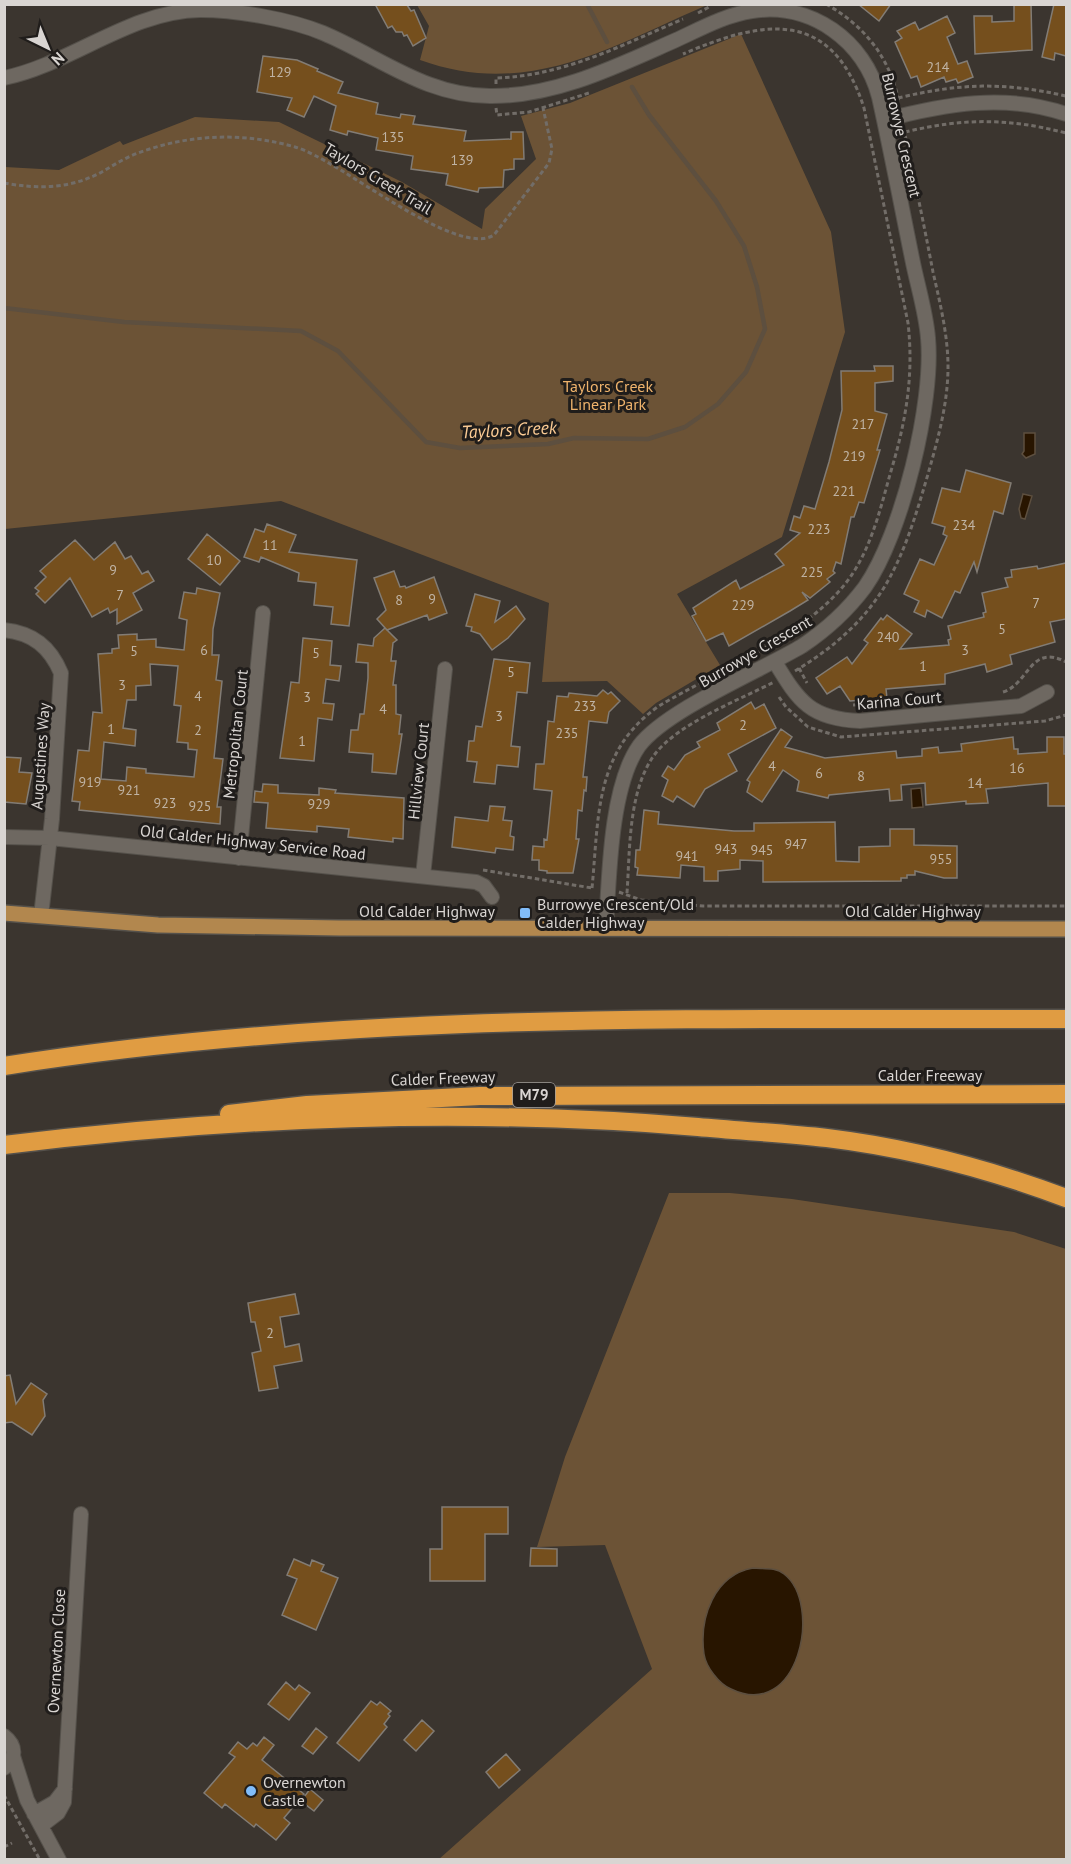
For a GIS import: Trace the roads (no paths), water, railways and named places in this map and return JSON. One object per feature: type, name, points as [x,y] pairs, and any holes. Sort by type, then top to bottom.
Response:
[{"type":"highway","points":[[4,1066],[242,1036],[437,1024],[681,1020],[1066,1019]]},
{"type":"highway","name":"Calder Freeway","points":[[4,1145],[70,1134],[285,1107],[402,1099],[593,1094],[1066,1094]]},
{"type":"highway","points":[[4,1145],[71,1137],[252,1124],[459,1118],[601,1120],[794,1135],[867,1144],[963,1164],[1066,1198]]},
{"type":"main road","name":"Old Calder Highway","points":[[4,913],[158,925],[606,929],[1066,928]]},
{"type":"street","name":"Burrowye Crescent","points":[[4,78],[49,64],[150,20],[188,8],[202,7],[308,27],[422,83],[459,94],[486,96],[522,95],[552,89],[732,16],[763,10],[788,11],[811,17],[830,27],[854,48],[874,80],[928,336],[926,410],[893,527],[865,586],[822,633],[775,662],[668,719],[639,746],[620,793],[606,929]]},
{"type":"street","points":[[884,120],[944,106],[991,101],[1040,107],[1066,114]]},
{"type":"street","name":"Metropolitan Court","points":[[239,858],[263,613]]},
{"type":"street","name":"Augustines Way","points":[[4,630],[36,639],[51,654],[61,673],[50,838],[41,916]]},
{"type":"street","name":"Karina Court","points":[[775,662],[784,677],[813,711],[826,718],[847,721],[1021,706],[1047,692]]},
{"type":"street","name":"Hillview Court","points":[[423,876],[445,669]]},
{"type":"street","name":"Old Calder Highway Service Road","points":[[4,837],[50,838],[476,882],[484,886],[492,897]]},
{"type":"street","name":"Overnewton Close","points":[[37,1820],[63,1808],[81,1514]]},
{"type":"street","points":[[4,1736],[13,1745],[27,1800],[59,1860]]},
{"type":"street","points":[[4,1768],[14,1756]]},
{"type":"street","points":[[4,1777],[27,1800]]},
{"type":"waterway","name":"Taylors Creek","points":[[587,4],[607,42]]},
{"type":"waterway","name":"Taylors Creek","points":[[4,308],[124,322],[301,331],[338,351],[426,442],[460,448],[548,444],[574,438],[648,439],[685,427],[718,404],[746,372],[765,329],[757,287],[744,246],[716,201],[649,115],[632,87]]},
{"type":"place","name":"Burrowye Crescent/Old Calder Highway","points":[[525,913]]},
{"type":"place","name":"Overnewton Castle","points":[[251,1791]]},
{"type":"park label","name":"Taylors Creek Linear Park","points":[[608,395]]}]
